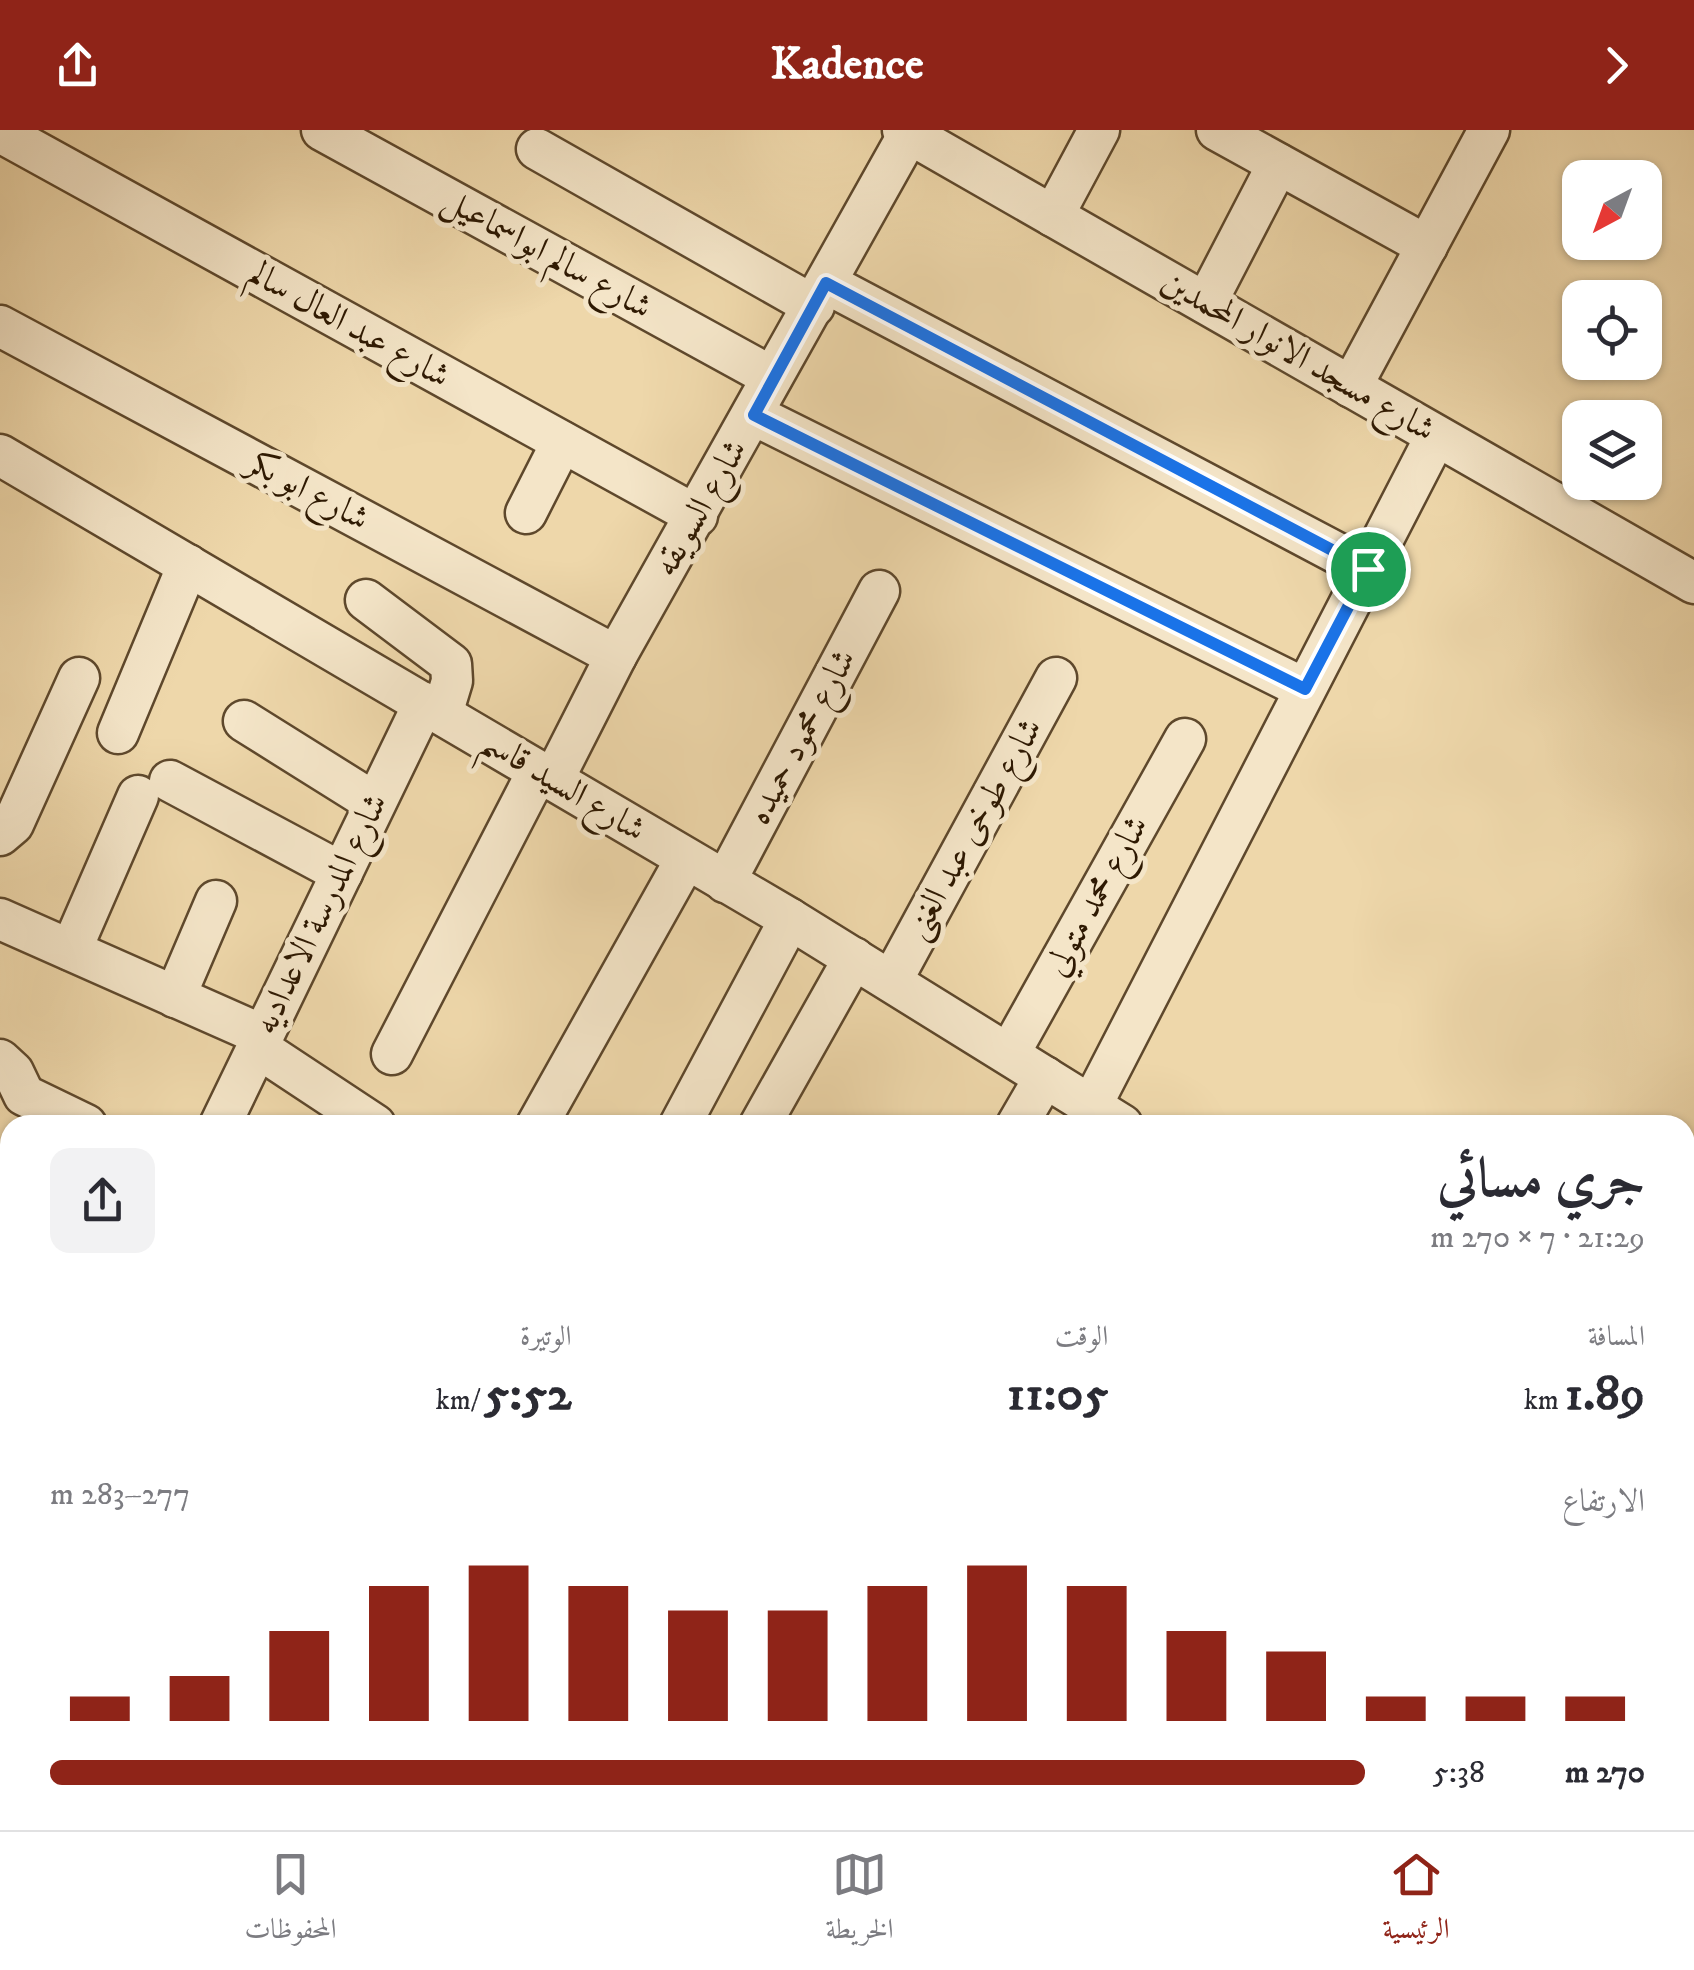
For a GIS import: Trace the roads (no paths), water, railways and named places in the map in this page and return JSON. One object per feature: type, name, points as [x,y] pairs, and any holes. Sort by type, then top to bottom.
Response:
[{"type":"street","name":"شارع سالم ابواسماعيل","points":[[322,130],[772,377]]},
{"type":"street","points":[[1052,216],[1099,130]]},
{"type":"street","points":[[1218,130],[1427,246]]},
{"type":"street","points":[[1351,387],[1489,130]]},
{"type":"street","name":"شارع السويقه","points":[[392,1054],[546,775],[754,415],[908,131]]},
{"type":"street","name":"شارع مسجد الانوار المحمدين","points":[[908,131],[1694,583]]},
{"type":"street","name":"شارع عبد العال سالم","points":[[1,135],[697,516]]},
{"type":"street","points":[[537,149],[1368,569]]},
{"type":"street","points":[[1206,302],[1278,164]]},
{"type":"street","name":"شارع ابو بكر","points":[[0,326],[616,656]]},
{"type":"street","points":[[754,415],[1305,689]]},
{"type":"street","points":[[1107,1115],[1305,689],[1436,436]]},
{"type":"street","points":[[526,513],[562,442]]},
{"type":"street","name":"شارع السيد قاسم","points":[[0,455],[790,919],[1107,1115]]},
{"type":"street","points":[[118,733],[188,565]]},
{"type":"street","name":"شارع محمود حميده","points":[[725,882],[879,592]]},
{"type":"street","name":"شارع المدرسة الاعداديه","points":[[225,1115],[375,804],[452,681],[451,664],[366,600]]},
{"type":"street","points":[[7,829],[80,678]]},
{"type":"street","name":"شارع طوخى عبد الغنى","points":[[892,980],[1056,678]]},
{"type":"street","points":[[244,722],[375,804]]},
{"type":"street","name":"شارع محمد متولي","points":[[1008,1054],[1185,739]]},
{"type":"street","points":[[71,950],[154,789],[342,873]]},
{"type":"street","points":[[543,1115],[686,859]]},
{"type":"street","points":[[175,996],[216,901]]},
{"type":"street","points":[[0,919],[175,996],[259,1041],[361,1115]]},
{"type":"street","points":[[685,1115],[790,919]]},
{"type":"street","points":[[766,1115],[854,958]]},
{"type":"street","points":[[0,1060],[13,1072],[24,1096],[57,1115]]},
{"type":"street","points":[[1023,1115],[1045,1077]]}]
